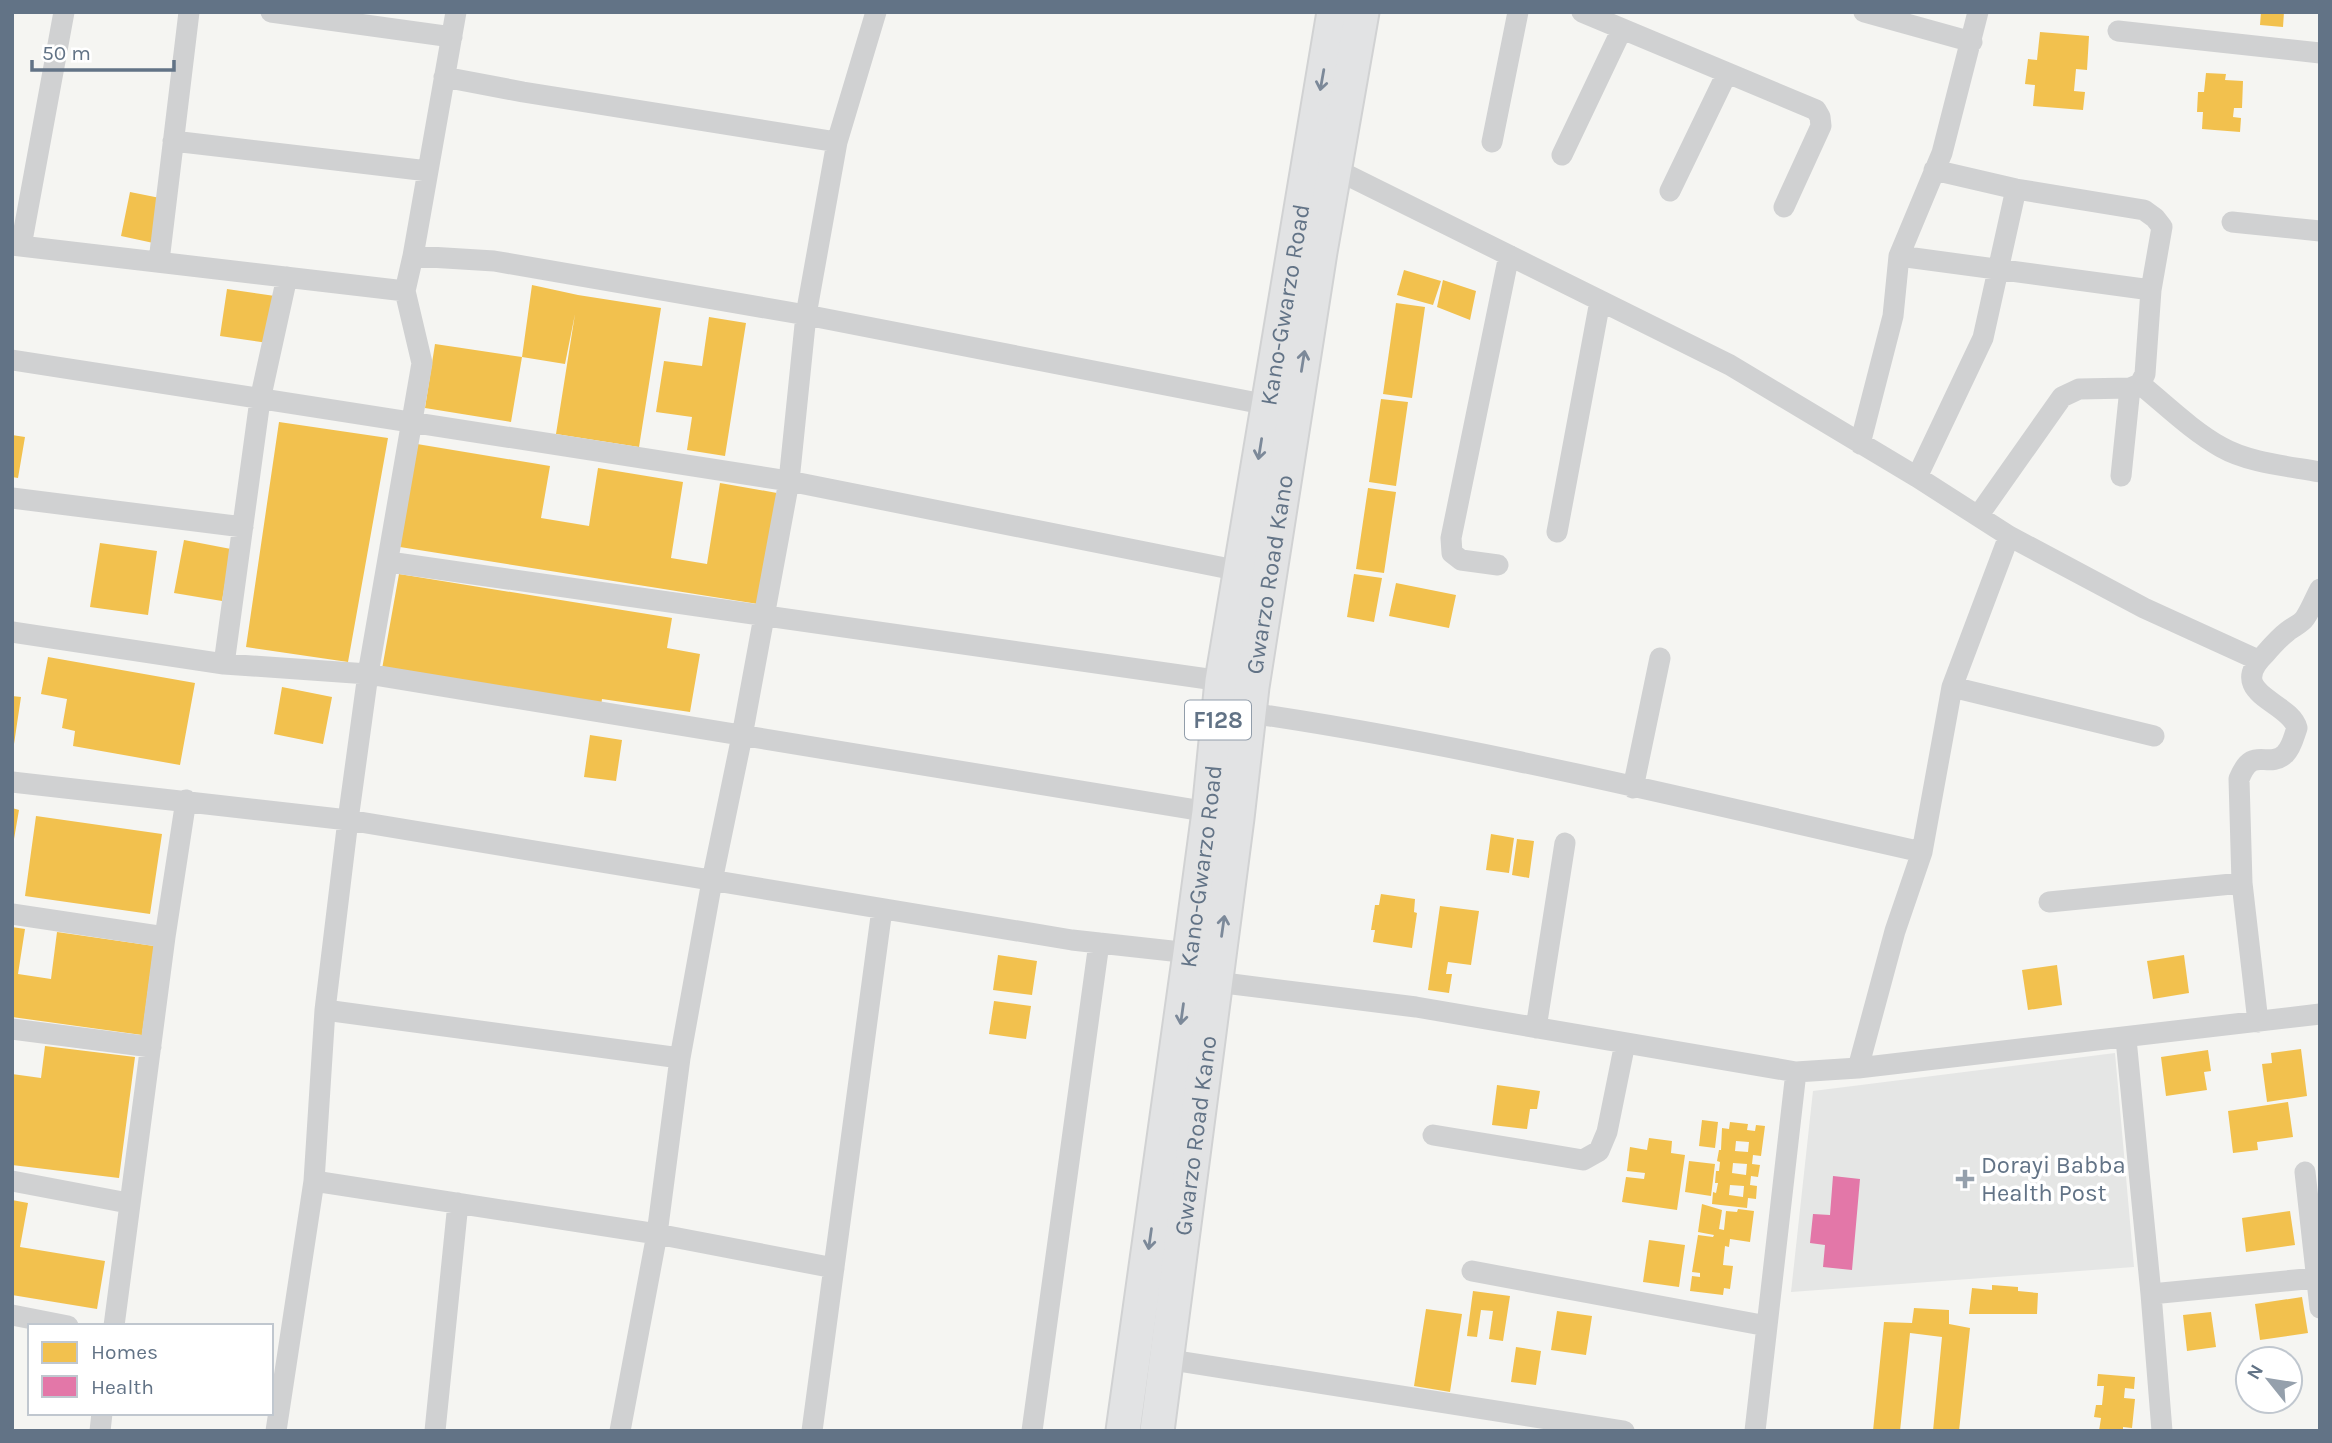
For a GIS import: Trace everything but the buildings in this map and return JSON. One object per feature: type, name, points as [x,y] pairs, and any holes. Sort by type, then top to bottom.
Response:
[{"type":"main road","name":"Kano-Gwarzo Road","points":[[1122,1431],[1177,1156],[1190,953],[1209,812],[1222,681],[1334,12]]},
{"type":"main road","name":"Gwarzo Road Kano","points":[[1157,1431],[1166,1359],[1177,1156],[1216,982],[1252,687],[1320,252],[1362,12]]},
{"type":"street","points":[[64,12],[16,245],[405,291]]},
{"type":"street","points":[[159,261],[189,12]]},
{"type":"street","points":[[271,12],[452,37]]},
{"type":"street","points":[[276,1431],[314,1181],[325,1010],[348,820],[368,674],[422,363],[405,291],[457,12]]},
{"type":"street","points":[[620,1431],[657,1234],[680,1058],[789,481],[806,315],[837,142],[876,12]]},
{"type":"street","points":[[1492,142],[1518,12]]},
{"type":"street","points":[[1582,12],[1816,110],[1821,126],[1784,207]]},
{"type":"street","points":[[1864,12],[1972,42]]},
{"type":"street","points":[[1860,444],[1893,316],[1899,256],[1942,153],[1978,12]]},
{"type":"street","points":[[1562,155],[1622,29]]},
{"type":"street","points":[[2118,31],[2320,53]]},
{"type":"street","points":[[1671,191],[1727,72]]},
{"type":"street","points":[[444,77],[837,142]]},
{"type":"street","points":[[173,141],[428,171]]},
{"type":"street","points":[[1335,169],[1730,365],[1917,477],[2009,536],[2144,608],[2258,660]]},
{"type":"street","points":[[1934,170],[2016,189],[2144,211],[2162,227],[2151,290],[2145,374],[2135,386],[2121,476]]},
{"type":"street","points":[[1917,477],[1983,338],[2016,189]]},
{"type":"street","points":[[2232,222],[2320,231]]},
{"type":"street","points":[[1497,565],[1461,560],[1452,552],[1451,538],[1509,255]]},
{"type":"street","points":[[413,256],[494,261],[806,315],[1268,405]]},
{"type":"street","points":[[1899,256],[2151,290]]},
{"type":"street","points":[[224,664],[260,400],[287,277]]},
{"type":"street","points":[[1557,532],[1600,301]]},
{"type":"street","points":[[12,360],[789,481],[1240,571]]},
{"type":"street","points":[[1978,516],[2062,397],[2079,389],[2135,386],[2223,449],[2259,461],[2320,472]]},
{"type":"street","points":[[12,498],[243,527]]},
{"type":"street","points":[[1858,1068],[1895,931],[1922,852],[1952,687],[2009,536]]},
{"type":"street","points":[[388,562],[1222,681]]},
{"type":"street","points":[[2258,1022],[2242,883],[2239,779],[2245,765],[2254,759],[2276,759],[2283,755],[2289,748],[2297,728],[2291,716],[2260,695],[2253,685],[2253,670],[2258,660],[2290,629],[2300,624],[2320,589]]},
{"type":"street","points":[[12,632],[224,664],[368,674],[1209,812]]},
{"type":"street","points":[[1633,788],[1660,658]]},
{"type":"street","points":[[1952,687],[2154,736]]},
{"type":"street","points":[[1250,713],[1347,727],[1922,852]]},
{"type":"street","points":[[12,782],[348,820],[882,909],[1099,943],[1190,953]]},
{"type":"street","points":[[114,1324],[128,1203],[186,800]]},
{"type":"street","points":[[1536,1028],[1565,843]]},
{"type":"street","points":[[2049,902],[2242,883]]},
{"type":"street","points":[[812,1431],[882,909]]},
{"type":"street","points":[[12,914],[165,937]]},
{"type":"street","points":[[1032,1431],[1099,943]]},
{"type":"street","points":[[1216,982],[1416,1007],[1796,1072],[1858,1068],[2126,1039],[2320,1014]]},
{"type":"street","points":[[325,1010],[680,1058]]},
{"type":"street","points":[[12,1029],[151,1047]]},
{"type":"street","points":[[2126,1039],[2162,1431]]},
{"type":"street","points":[[1433,1135],[1583,1160],[1599,1151],[1607,1132],[1625,1043]]},
{"type":"street","points":[[1755,1431],[1796,1072]]},
{"type":"street","points":[[2305,1172],[2320,1308]]},
{"type":"street","points":[[12,1181],[128,1203]]},
{"type":"street","points":[[314,1181],[657,1234],[834,1268]]},
{"type":"street","points":[[435,1431],[458,1203]]},
{"type":"street","points":[[1472,1271],[1767,1326]]},
{"type":"street","points":[[2151,1294],[2232,1284],[2316,1278]]},
{"type":"street","points":[[12,1315],[58,1324]]},
{"type":"street","points":[[1166,1359],[1624,1431]]},
{"type":"shaded area","name":"Dorayi Babba Health Post","points":[[2115,1053],[2134,1267],[1791,1292],[1813,1091]]},
{"type":"place","name":"Dorayi Babba Health Post","points":[[1965,1179]]}]
